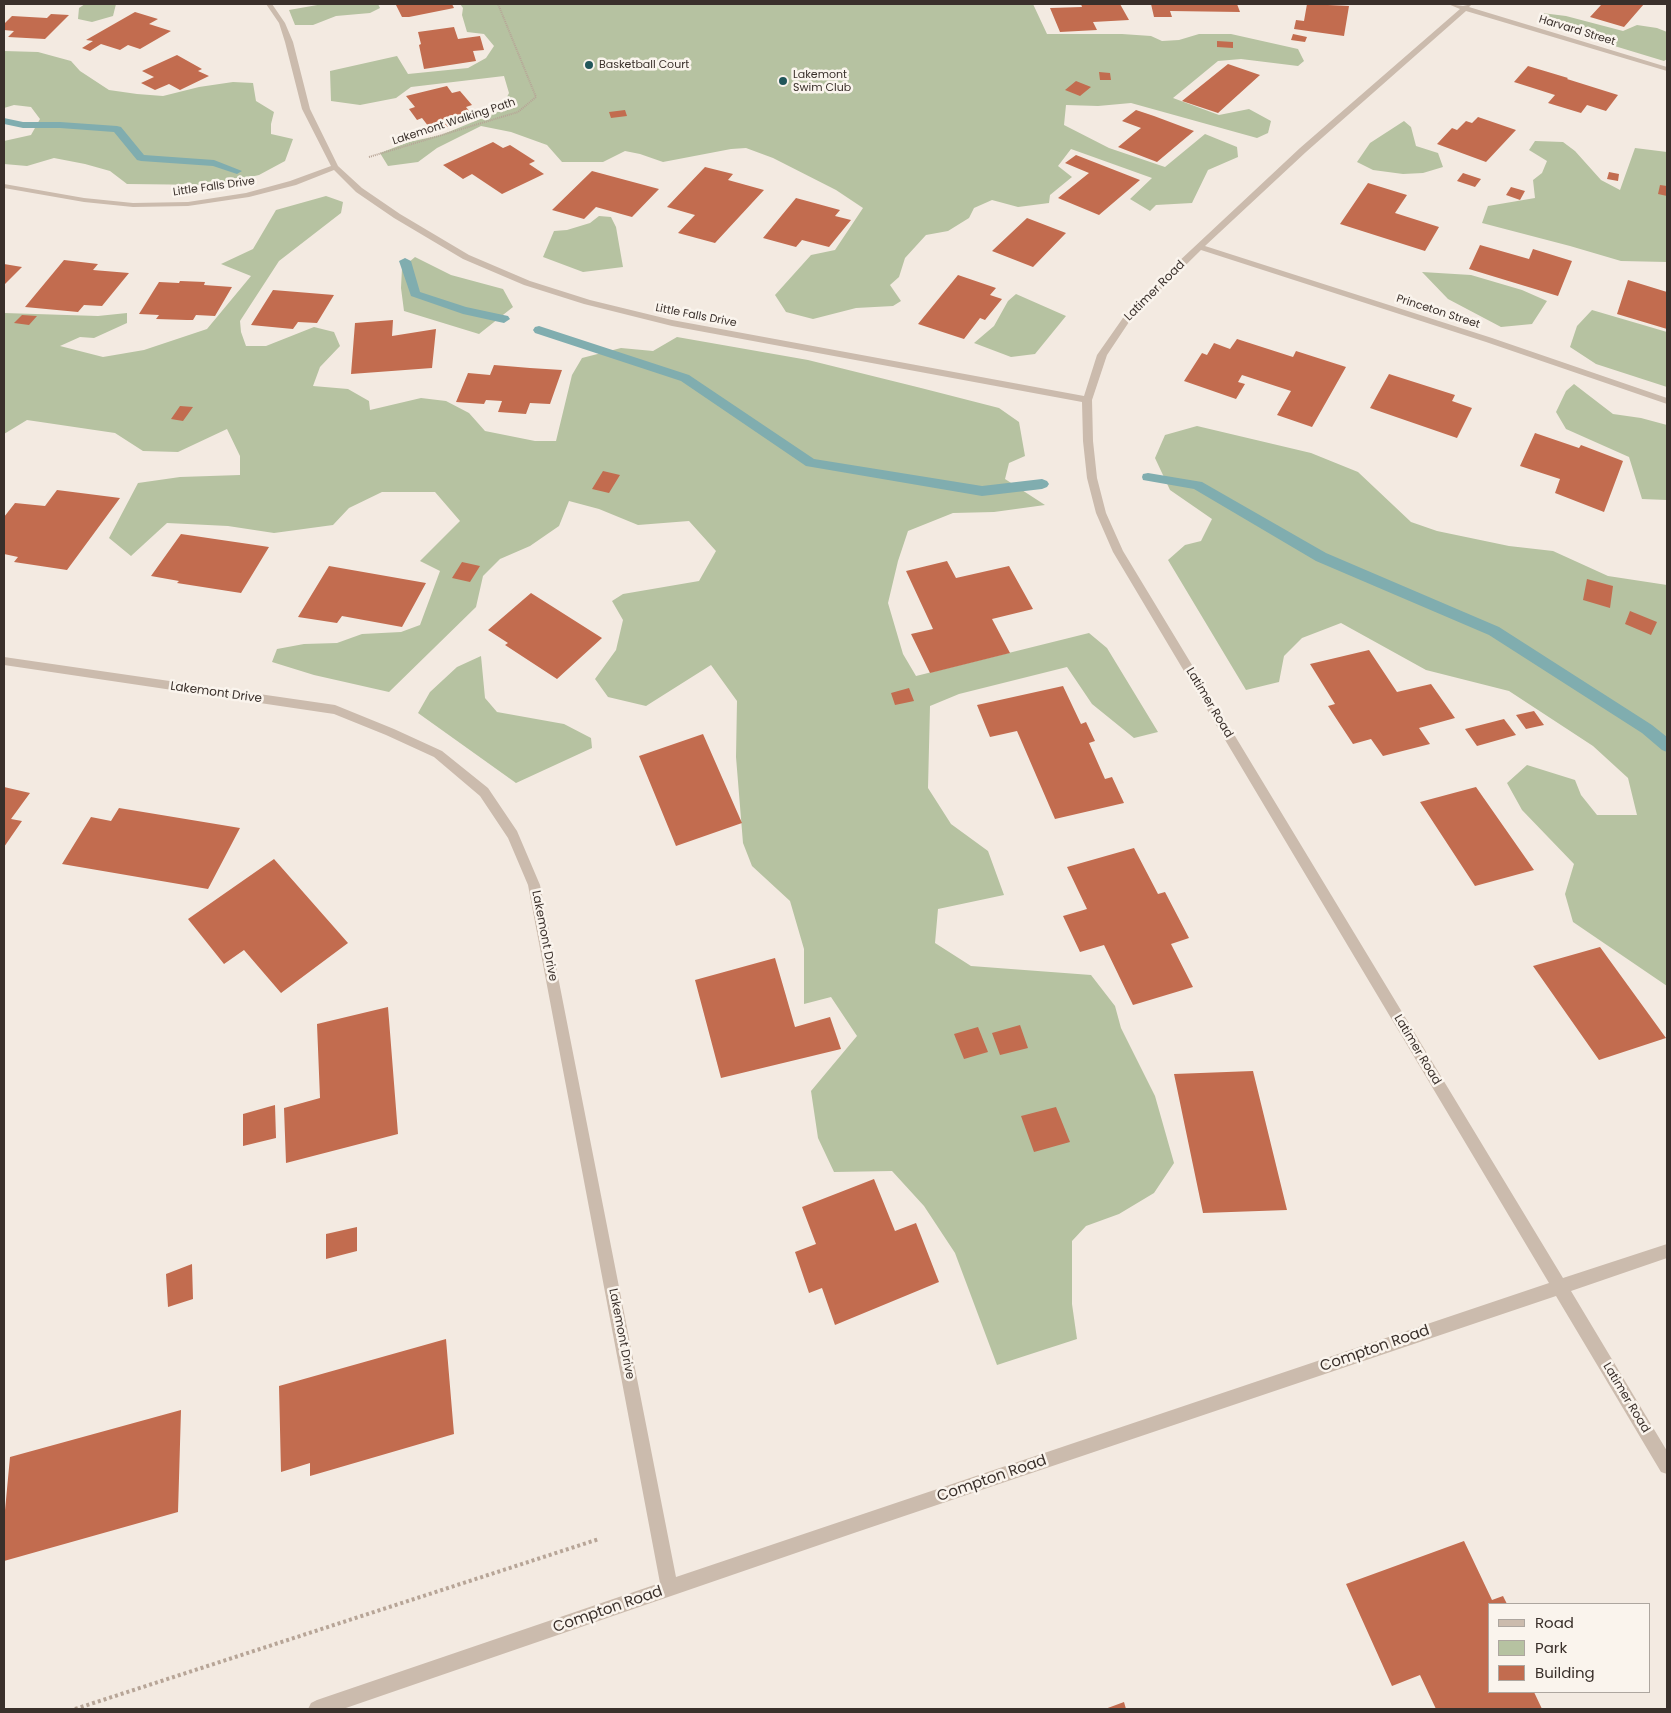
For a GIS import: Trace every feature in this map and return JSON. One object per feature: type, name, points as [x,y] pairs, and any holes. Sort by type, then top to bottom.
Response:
[{"type":"street","name":"Little Falls Drive","points":[[269,4],[282,23],[289,42],[306,109],[335,167],[359,190],[397,216],[466,257],[527,283],[587,302],[672,323],[1087,400]]},
{"type":"street","name":"Harvard Street","points":[[1451,4],[1466,6],[1667,69]]},
{"type":"street","name":"Latimer Road","points":[[1466,6],[1418,52],[1302,150],[1128,317],[1102,355],[1087,400],[1088,442],[1092,478],[1101,513],[1118,552],[1667,1466]]},
{"type":"street","name":"Little Falls Drive","points":[[4,186],[84,200],[133,205],[188,204],[246,195],[293,183],[335,167]]},
{"type":"street","name":"Princeton Street","points":[[1200,247],[1489,340],[1667,401]]},
{"type":"street","name":"Lakemont Drive","points":[[4,661],[335,710],[438,754],[484,792],[513,835],[534,885],[670,1589]]},
{"type":"street","name":"Compton Road","points":[[317,1709],[1559,1286],[1667,1251]]},
{"type":"path","name":"Lakemont Walking Path","points":[[335,167],[518,112],[536,97],[498,4]]},
{"type":"path","points":[[75,1709],[599,1539]]},
{"type":"green space","points":[[85,4],[116,4],[113,16],[92,22],[78,19],[79,8]]},
{"type":"green space","points":[[323,4],[378,4],[380,8],[370,13],[336,16],[313,25],[295,25],[289,10]]},
{"type":"green space","points":[[460,4],[1033,4],[1047,34],[1122,34],[1151,36],[1162,41],[1179,40],[1199,34],[1231,34],[1298,49],[1304,61],[1298,66],[1241,59],[1218,61],[1173,98],[1219,115],[1249,109],[1271,121],[1268,133],[1257,138],[1131,103],[1098,106],[1066,105],[1064,125],[1109,148],[1165,167],[1205,134],[1237,147],[1238,157],[1208,170],[1192,203],[1156,205],[1150,211],[1130,199],[1152,178],[1071,149],[1058,166],[1072,177],[1050,195],[1049,203],[1018,207],[992,200],[974,208],[969,218],[948,231],[926,235],[905,258],[899,277],[890,285],[901,301],[893,306],[856,308],[813,319],[786,312],[775,295],[811,255],[835,250],[863,208],[836,190],[773,158],[746,148],[731,149],[663,162],[625,151],[603,162],[562,162],[547,145],[511,132],[481,126],[437,148],[418,162],[388,166],[380,153],[409,142],[441,135],[500,111],[509,93],[504,76],[411,87],[396,98],[360,105],[331,101],[330,71],[397,56],[408,74],[468,68],[486,58],[494,46],[484,34],[467,32],[462,15],[463,8]]},
{"type":"green space","points":[[1542,13],[1566,16],[1623,31],[1637,25],[1657,28],[1667,32],[1667,59],[1664,61],[1542,24]]},
{"type":"green space","points":[[4,51],[38,52],[71,61],[80,71],[109,90],[137,94],[163,96],[199,87],[233,82],[253,83],[256,101],[274,112],[271,134],[293,139],[285,161],[259,175],[215,185],[127,184],[110,171],[54,158],[27,166],[4,164],[4,141],[31,135],[40,119],[31,107],[14,105],[4,108]]},
{"type":"green space","points":[[1404,121],[1411,127],[1416,146],[1438,153],[1443,167],[1423,173],[1403,174],[1373,170],[1357,162],[1370,143]]},
{"type":"green space","points":[[1535,141],[1563,142],[1575,151],[1601,180],[1620,190],[1635,148],[1667,152],[1667,262],[1621,261],[1482,223],[1488,206],[1535,198],[1533,180],[1542,173],[1547,161],[1529,150]]},
{"type":"green space","points":[[326,196],[343,202],[341,213],[279,261],[240,321],[241,332],[246,346],[266,346],[314,327],[334,332],[340,346],[320,367],[313,386],[348,389],[369,401],[370,410],[421,398],[446,401],[469,413],[485,431],[535,441],[556,441],[572,375],[582,358],[621,348],[653,351],[677,337],[808,360],[921,388],[999,408],[1019,422],[1025,456],[1009,463],[1005,479],[1045,505],[994,512],[953,513],[908,531],[898,561],[888,603],[903,654],[916,676],[1089,633],[1107,648],[1158,732],[1134,738],[1092,704],[1067,667],[959,694],[930,706],[928,788],[951,824],[988,851],[1004,895],[938,909],[935,943],[971,966],[1091,975],[1115,1006],[1121,1028],[1155,1096],[1174,1163],[1154,1193],[1119,1214],[1086,1226],[1072,1241],[1072,1304],[1077,1339],[997,1365],[955,1253],[924,1206],[892,1171],[834,1172],[818,1138],[811,1091],[857,1036],[831,997],[804,1004],[804,949],[790,901],[752,866],[743,843],[736,757],[737,701],[711,665],[646,706],[608,697],[595,679],[616,650],[623,620],[612,601],[623,594],[699,581],[716,551],[689,521],[638,525],[599,509],[569,501],[559,526],[530,546],[500,559],[483,576],[476,607],[389,692],[314,675],[272,662],[277,649],[304,644],[337,643],[362,634],[401,632],[420,625],[440,571],[420,561],[460,521],[435,492],[382,492],[349,508],[333,525],[274,533],[228,526],[167,523],[131,556],[109,538],[138,483],[180,477],[240,475],[240,456],[227,429],[178,452],[143,451],[115,433],[27,420],[4,434],[4,313],[98,316],[127,313],[127,323],[94,338],[80,337],[60,346],[103,357],[144,350],[207,329],[251,276],[221,264],[253,249],[276,210]]},
{"type":"green space","points":[[599,216],[611,217],[616,227],[623,267],[583,272],[543,257],[554,231],[567,230],[590,223]]},
{"type":"green space","points":[[415,257],[451,275],[503,289],[513,307],[479,334],[404,311],[401,288],[402,268]]},
{"type":"green space","points":[[1422,272],[1471,275],[1522,290],[1547,301],[1532,324],[1501,327],[1448,299]]},
{"type":"green space","points":[[1016,294],[1066,316],[1035,354],[1011,357],[974,343],[994,326],[1008,301]]},
{"type":"green space","points":[[1592,310],[1667,332],[1667,387],[1596,364],[1570,347],[1577,326]]},
{"type":"green space","points":[[1574,384],[1613,414],[1641,418],[1667,425],[1667,500],[1642,499],[1629,457],[1566,429],[1556,412],[1566,391]]},
{"type":"green space","points":[[1197,426],[1311,453],[1358,472],[1411,522],[1437,531],[1509,546],[1553,551],[1608,576],[1667,585],[1667,986],[1573,922],[1565,894],[1574,864],[1522,810],[1507,783],[1527,765],[1575,780],[1581,795],[1597,815],[1637,815],[1628,778],[1593,746],[1509,691],[1426,670],[1341,623],[1302,638],[1284,656],[1279,682],[1246,690],[1168,560],[1185,545],[1201,541],[1212,519],[1170,490],[1155,458],[1165,435]]},
{"type":"green space","points":[[481,656],[485,698],[497,712],[564,724],[591,738],[592,748],[516,783],[418,713],[430,692],[457,667]]},
{"type":"building","points":[[452,4],[454,8],[402,17],[396,5]]},
{"type":"building","points":[[1081,4],[1120,4],[1129,20],[1093,22],[1097,30],[1060,32],[1050,8],[1082,7]]},
{"type":"building","points":[[1151,4],[1237,4],[1240,12],[1170,11],[1172,17],[1154,17]]},
{"type":"building","points":[[1307,4],[1349,6],[1344,36],[1294,29],[1296,20],[1304,21]]},
{"type":"building","points":[[1598,4],[1644,4],[1624,27],[1590,17],[1601,5]]},
{"type":"building","points":[[135,12],[158,19],[149,24],[171,31],[140,49],[128,45],[120,50],[101,44],[90,51],[82,48],[93,41],[86,40]]},
{"type":"building","points":[[51,14],[69,15],[45,39],[8,37],[14,31],[4,30],[4,24],[12,16],[47,18]]},
{"type":"building","points":[[454,27],[458,39],[480,36],[484,50],[473,51],[476,61],[424,69],[418,32]]},
{"type":"building","points":[[1293,34],[1307,37],[1305,42],[1291,40]]},
{"type":"building","points":[[1217,41],[1233,42],[1233,48],[1217,47]]},
{"type":"building","points":[[177,55],[202,69],[198,71],[209,76],[180,90],[169,84],[155,90],[141,83],[154,77],[142,71]]},
{"type":"building","points":[[1228,64],[1260,75],[1218,113],[1182,101]]},
{"type":"building","points":[[1528,66],[1618,95],[1606,111],[1587,105],[1581,113],[1548,103],[1555,95],[1514,82]]},
{"type":"building","points":[[1099,72],[1110,73],[1111,80],[1100,80]]},
{"type":"building","points":[[1076,81],[1091,87],[1080,96],[1065,90]]},
{"type":"building","points":[[447,86],[452,93],[460,91],[472,105],[466,107],[470,112],[463,114],[469,121],[432,131],[422,118],[417,120],[409,109],[415,107],[406,96]]},
{"type":"building","points":[[625,110],[627,116],[611,118],[609,112]]},
{"type":"building","points":[[1136,110],[1194,131],[1157,162],[1118,147],[1141,128],[1122,121]]},
{"type":"building","points":[[1478,117],[1516,130],[1486,162],[1437,144],[1452,128],[1457,130],[1466,121],[1472,123]]},
{"type":"building","points":[[493,142],[503,148],[510,145],[535,161],[529,164],[544,174],[502,194],[472,174],[463,179],[443,165]]},
{"type":"building","points":[[1076,155],[1140,180],[1099,215],[1058,198],[1089,173],[1065,163]]},
{"type":"building","points":[[705,167],[733,174],[728,180],[764,190],[715,243],[678,233],[695,215],[667,207]]},
{"type":"building","points":[[592,171],[659,189],[632,217],[596,207],[584,219],[552,210]]},
{"type":"building","points":[[1609,172],[1619,174],[1618,181],[1607,179]]},
{"type":"building","points":[[1463,173],[1481,179],[1475,187],[1457,181]]},
{"type":"building","points":[[1368,183],[1407,195],[1395,213],[1439,227],[1425,251],[1340,224]]},
{"type":"building","points":[[1660,185],[1667,186],[1667,196],[1658,194]]},
{"type":"building","points":[[1511,187],[1525,191],[1520,200],[1506,195]]},
{"type":"building","points":[[796,198],[840,210],[835,216],[851,220],[829,247],[802,240],[796,247],[763,238]]},
{"type":"building","points":[[1027,218],[1066,233],[1033,267],[992,251]]},
{"type":"building","points":[[1480,245],[1529,259],[1533,249],[1572,261],[1558,296],[1469,269]]},
{"type":"building","points":[[64,260],[98,264],[93,270],[129,273],[102,306],[84,305],[78,312],[25,307]]},
{"type":"building","points":[[4,264],[22,267],[4,285]]},
{"type":"building","points":[[958,275],[996,288],[990,295],[1002,299],[985,320],[980,318],[964,339],[918,324]]},
{"type":"building","points":[[1628,280],[1667,292],[1667,329],[1617,314]]},
{"type":"building","points":[[180,281],[205,282],[204,285],[232,287],[215,316],[196,315],[193,320],[187,320],[156,319],[159,315],[139,314],[159,282],[179,283]]},
{"type":"building","points":[[273,290],[334,295],[317,323],[298,322],[293,329],[251,325]]},
{"type":"building","points":[[22,315],[37,316],[29,325],[14,323]]},
{"type":"building","points":[[393,320],[392,336],[436,329],[432,368],[351,374],[355,323]]},
{"type":"building","points":[[1237,339],[1293,357],[1296,351],[1346,367],[1312,427],[1277,415],[1291,391],[1242,375],[1238,382],[1245,384],[1236,399],[1184,381],[1202,353],[1207,355],[1214,343],[1230,349]]},
{"type":"building","points":[[494,365],[562,370],[550,404],[530,403],[526,414],[498,412],[502,401],[486,400],[484,404],[456,402],[468,373],[490,375]]},
{"type":"building","points":[[1389,374],[1455,395],[1452,401],[1472,408],[1457,438],[1370,408]]},
{"type":"building","points":[[180,406],[193,407],[183,421],[171,419]]},
{"type":"building","points":[[1535,433],[1579,448],[1581,445],[1623,461],[1604,512],[1555,493],[1560,479],[1520,466]]},
{"type":"building","points":[[603,471],[620,475],[609,493],[592,489]]},
{"type":"building","points":[[57,490],[120,498],[67,570],[14,562],[18,557],[4,554],[4,517],[15,503],[45,506]]},
{"type":"building","points":[[181,534],[269,547],[241,593],[177,583],[179,581],[151,576]]},
{"type":"building","points":[[947,561],[956,578],[1009,566],[1033,609],[992,619],[1010,653],[930,673],[911,634],[933,629],[906,571]]},
{"type":"building","points":[[462,562],[480,566],[470,582],[452,578]]},
{"type":"building","points":[[329,566],[426,583],[402,627],[342,616],[337,623],[298,617]]},
{"type":"building","points":[[1587,579],[1613,586],[1610,608],[1583,600]]},
{"type":"building","points":[[531,593],[602,638],[557,679],[505,645],[508,643],[488,630]]},
{"type":"building","points":[[1630,611],[1657,622],[1651,635],[1625,624]]},
{"type":"building","points":[[1369,650],[1397,692],[1431,684],[1455,718],[1419,728],[1430,744],[1383,756],[1371,739],[1353,744],[1328,706],[1335,704],[1310,664]]},
{"type":"building","points":[[1063,686],[1081,724],[1086,722],[1095,741],[1089,743],[1105,779],[1112,777],[1124,803],[1055,819],[1017,731],[990,737],[977,705]]},
{"type":"building","points":[[909,688],[914,701],[895,705],[891,693]]},
{"type":"building","points":[[1534,711],[1544,725],[1526,729],[1516,715]]},
{"type":"building","points":[[1504,719],[1516,735],[1477,746],[1465,729]]},
{"type":"building","points":[[703,734],[742,823],[676,846],[639,756]]},
{"type":"building","points":[[4,787],[30,793],[11,819],[22,821],[4,847]]},
{"type":"building","points":[[1476,787],[1534,870],[1475,886],[1420,802]]},
{"type":"building","points":[[119,808],[240,828],[208,889],[62,864],[91,817],[111,821]]},
{"type":"building","points":[[1134,848],[1158,894],[1165,892],[1189,938],[1171,944],[1193,987],[1133,1005],[1104,945],[1080,952],[1063,916],[1087,909],[1067,867]]},
{"type":"building","points":[[274,859],[348,943],[281,993],[244,950],[224,964],[188,919]]},
{"type":"building","points":[[1600,947],[1666,1038],[1599,1060],[1533,966]]},
{"type":"building","points":[[775,958],[795,1027],[830,1017],[841,1049],[721,1078],[695,980]]},
{"type":"building","points":[[388,1007],[398,1134],[286,1163],[284,1108],[320,1098],[317,1024]]},
{"type":"building","points":[[1020,1025],[1028,1048],[1000,1055],[992,1033]]},
{"type":"building","points":[[978,1027],[988,1052],[964,1059],[954,1034]]},
{"type":"building","points":[[1253,1071],[1287,1210],[1203,1213],[1174,1074]]},
{"type":"building","points":[[275,1105],[276,1138],[243,1146],[243,1114]]},
{"type":"building","points":[[1056,1107],[1070,1142],[1034,1152],[1021,1116]]},
{"type":"building","points":[[874,1179],[895,1231],[916,1223],[939,1282],[835,1325],[822,1288],[809,1293],[795,1252],[816,1244],[802,1207]]},
{"type":"building","points":[[357,1227],[357,1251],[326,1259],[326,1234]]},
{"type":"building","points":[[192,1264],[193,1299],[168,1307],[166,1274]]},
{"type":"building","points":[[446,1339],[454,1434],[310,1476],[310,1463],[281,1472],[279,1386]]},
{"type":"building","points":[[181,1410],[178,1512],[4,1561],[4,1521],[10,1457]]},
{"type":"building","points":[[1464,1541],[1492,1600],[1503,1596],[1506,1603],[1488,1603],[1488,1693],[1534,1693],[1542,1709],[1436,1709],[1420,1675],[1392,1686],[1346,1584]]},
{"type":"building","points":[[1124,1702],[1126,1709],[1105,1709]]},
{"type":"waterway","points":[[4,121],[23,125],[60,125],[117,129],[141,158],[214,163],[237,171]]},
{"type":"waterway","points":[[405,261],[415,294],[463,310],[504,319]]},
{"type":"waterway","points":[[539,330],[685,378],[811,463],[982,491],[1042,484]]},
{"type":"waterway","points":[[1148,477],[1197,485],[1321,557],[1494,631],[1647,729],[1667,746]]},
{"type":"place","name":"Basketball Court","points":[[589,65]]},
{"type":"place","name":"Lakemont Swim Club","points":[[783,81]]}]
